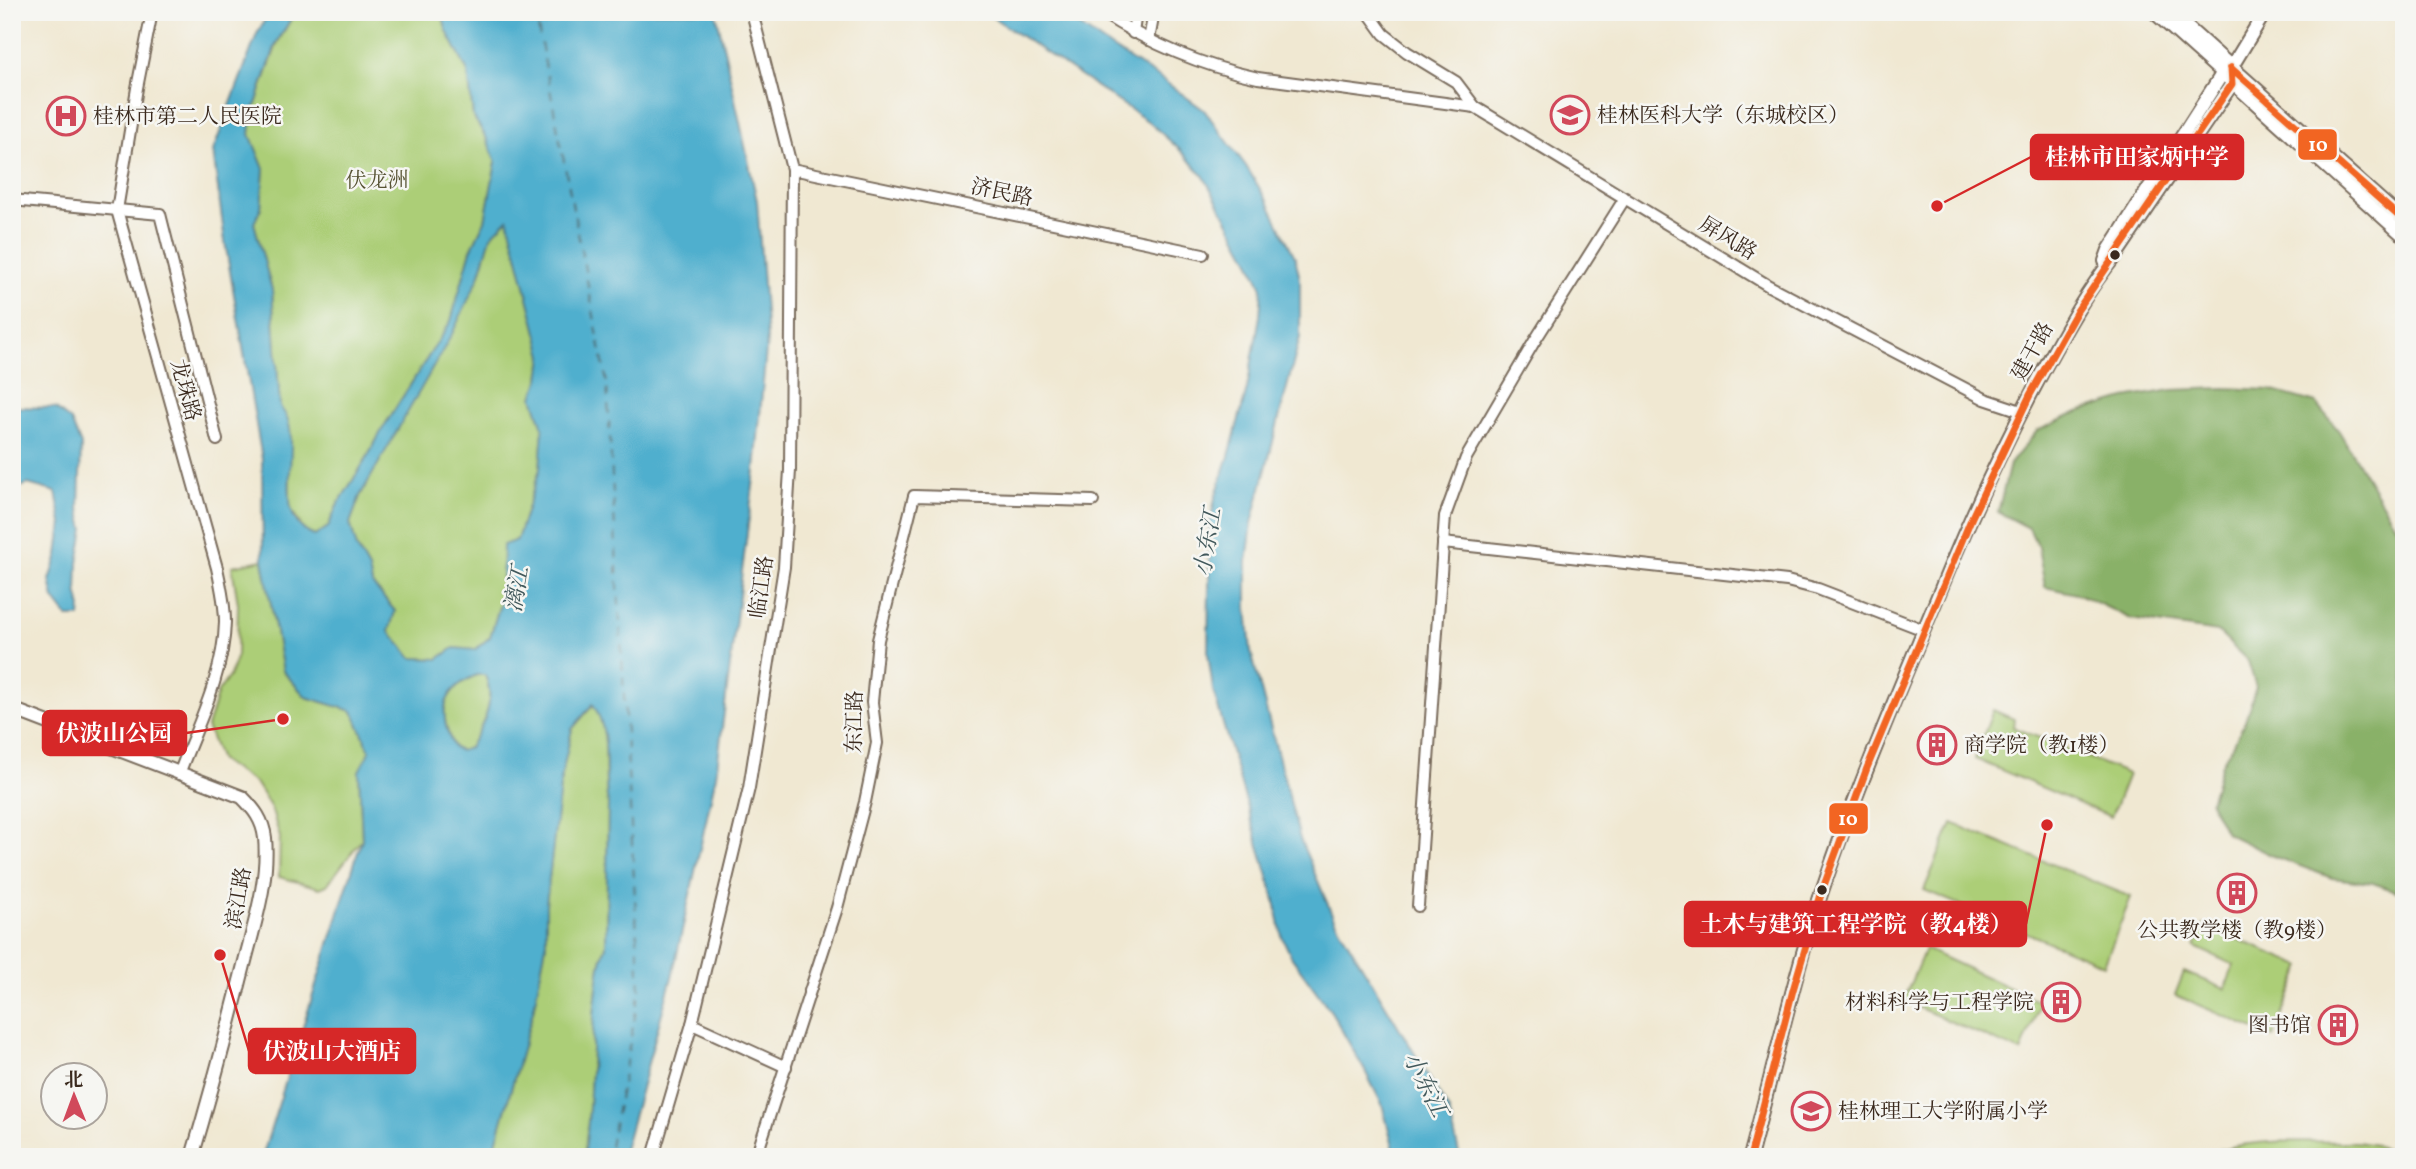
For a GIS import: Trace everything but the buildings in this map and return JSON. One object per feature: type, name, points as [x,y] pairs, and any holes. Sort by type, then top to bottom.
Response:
[{"type":"main road","points":[[2154,12],[2404,221]]},
{"type":"main road","points":[[2170,12],[2226,71],[2232,84],[2404,236]]},
{"type":"main road","name":"建干路","points":[[2098,277],[2109,250],[2265,12]]},
{"type":"main road","name":"建干路","points":[[1750,1157],[1794,986],[1823,890],[1849,816],[1971,516],[2021,411],[2098,277],[2116,255],[2232,84]]},
{"type":"main road","name":"滨江路","points":[[12,709],[242,797],[254,808],[260,820],[265,836],[265,853],[258,909],[215,1080],[192,1157]]},
{"type":"street","name":"龙珠路","points":[[152,12],[136,88],[117,210],[222,594],[225,622],[215,677],[179,774]]},
{"type":"street","name":"临江路","points":[[653,1157],[692,1024],[749,788],[784,567],[790,470],[792,169],[752,12]]},
{"type":"street","points":[[1101,12],[1132,33],[1224,71],[1258,78],[1475,107]]},
{"type":"street","points":[[1132,33],[1136,12]]},
{"type":"street","points":[[1149,40],[1154,12]]},
{"type":"street","name":"屏风路","points":[[1368,12],[1384,34],[1407,52],[1456,82],[1475,107],[1769,286],[1985,399],[2021,411]]},
{"type":"street","name":"济民路","points":[[792,169],[1203,254]]},
{"type":"street","points":[[1418,906],[1445,516],[1466,458],[1534,342],[1625,198]]},
{"type":"street","points":[[12,200],[160,214],[217,440]]},
{"type":"street","name":"东江路","points":[[756,1157],[837,908],[865,802],[877,743],[872,702],[878,640],[914,496],[1093,501]]},
{"type":"street","points":[[1443,542],[1787,581],[1818,589],[1924,630]]},
{"type":"street","points":[[692,1024],[786,1067]]},
{"type":"green space","name":"伏龙洲","points":[[295,12],[442,12],[446,29],[468,72],[473,116],[486,137],[496,162],[485,221],[471,250],[451,321],[383,428],[337,506],[328,527],[315,536],[305,532],[290,507],[290,440],[280,407],[272,290],[254,223],[261,208],[264,169],[250,135],[252,116],[277,44]]},
{"type":"green space","points":[[508,218],[543,356],[540,379],[533,397],[543,428],[540,469],[517,540],[503,546],[502,597],[490,637],[475,650],[454,648],[438,659],[411,658],[389,631],[395,611],[372,584],[369,569],[357,548],[350,523],[360,496],[479,277],[491,236]]},
{"type":"green space","points":[[2172,390],[2270,390],[2316,403],[2339,431],[2404,540],[2404,894],[2373,883],[2332,878],[2273,856],[2226,833],[2210,802],[2222,764],[2244,724],[2256,687],[2248,661],[2218,632],[2131,619],[2081,595],[2045,587],[2038,547],[2029,528],[1998,512],[2010,464],[2037,431],[2078,412],[2125,398]]},
{"type":"green space","points":[[263,560],[283,671],[306,697],[353,711],[370,751],[359,772],[362,839],[327,885],[320,888],[279,877],[280,837],[271,808],[256,784],[220,760],[207,727],[218,692],[230,675],[237,655],[238,604],[232,566]]},
{"type":"green space","points":[[477,675],[485,675],[490,695],[489,705],[469,748],[460,751],[454,748],[449,736],[446,705],[455,688]]},
{"type":"green space","points":[[594,704],[600,717],[605,742],[608,804],[606,946],[595,1005],[584,1157],[492,1157],[533,1011],[546,945],[546,904],[561,778],[572,729]]},
{"type":"green space","points":[[1993,710],[2014,719],[2013,727],[2128,774],[2111,817],[1975,759]]},
{"type":"green space","points":[[1952,823],[2131,897],[2104,965],[1924,890]]},
{"type":"green space","points":[[2204,925],[2302,966],[2273,1037],[2175,995],[2184,972],[2225,989],[2234,965],[2195,947]]},
{"type":"green space","points":[[1925,949],[2041,1002],[2021,1052],[1903,1001]]},
{"type":"green space","points":[[2356,1142],[2377,1145],[2399,1157],[2205,1157],[2219,1150],[2256,1143]]},
{"type":"water","name":"漓江","points":[[269,12],[295,12],[276,44],[252,116],[250,134],[264,169],[261,208],[254,223],[272,290],[280,407],[288,421],[291,438],[289,495],[292,512],[300,526],[315,536],[328,527],[337,506],[383,428],[451,321],[471,250],[485,221],[496,162],[486,137],[473,116],[468,72],[446,29],[442,12],[716,12],[757,201],[767,339],[755,470],[716,775],[672,977],[622,1157],[584,1157],[595,1005],[606,946],[606,754],[603,729],[593,704],[572,729],[561,778],[546,904],[546,945],[533,1011],[492,1157],[262,1157],[362,839],[359,771],[370,751],[353,711],[306,697],[283,671],[263,560],[262,459],[225,242],[213,151],[257,34]],"holes":[[[508,219],[543,356],[540,379],[533,397],[543,428],[540,469],[517,540],[503,545],[502,598],[490,637],[475,650],[454,648],[438,659],[412,658],[389,631],[395,611],[372,584],[369,569],[357,548],[350,523],[360,496],[452,334],[479,277],[491,236]],[[477,675],[485,675],[488,685],[490,695],[487,713],[469,748],[460,751],[454,748],[449,736],[444,714],[446,705],[456,688]]]},
{"type":"water","name":"小东江","points":[[985,12],[1060,12],[1204,110],[1246,166],[1269,204],[1295,257],[1300,279],[1300,337],[1252,523],[1247,561],[1251,652],[1300,839],[1334,919],[1449,1111],[1460,1157],[1396,1157],[1382,1104],[1365,1071],[1332,1013],[1292,958],[1282,937],[1275,900],[1213,690],[1208,653],[1210,523],[1247,389],[1260,316],[1262,288],[1203,175],[1179,149],[1149,122]]},
{"type":"water","points":[[12,407],[55,408],[71,421],[81,445],[79,508],[84,529],[78,563],[80,617],[68,617],[54,599],[50,580],[58,555],[62,523],[56,492],[28,484],[12,490]]},
{"type":"ferry route","points":[[535,12],[607,383],[640,990],[608,1157]]},
{"type":"transit line","name":"10","points":[[2231,68],[2404,221]]},
{"type":"transit line","name":"10","points":[[1750,1157],[1793,990],[1822,891],[1867,768],[1972,517],[2030,395],[2077,311],[2232,84],[2231,68]]},
{"type":"place","name":"桂林医科大学（东城校区）","points":[[1570,115]]},
{"type":"place","name":"桂林市第二人民医院","points":[[66,116]]},
{"type":"place","name":"桂林市田家炳中学","points":[[1937,206]]},
{"type":"place","name":"伏波山公园","points":[[283,719]]},
{"type":"place","name":"商学院（教1楼）","points":[[1937,745]]},
{"type":"place","name":"土木与建筑工程学院（教4楼）","points":[[2047,825]]},
{"type":"place","name":"公共教学楼（教9楼）","points":[[2237,893]]},
{"type":"place","name":"伏波山大酒店","points":[[220,955]]},
{"type":"place","name":"材料科学与工程学院","points":[[2061,1002]]},
{"type":"place","name":"图书馆","points":[[2338,1025]]},
{"type":"place","name":"桂林理工大学附属小学","points":[[1811,1111]]}]
